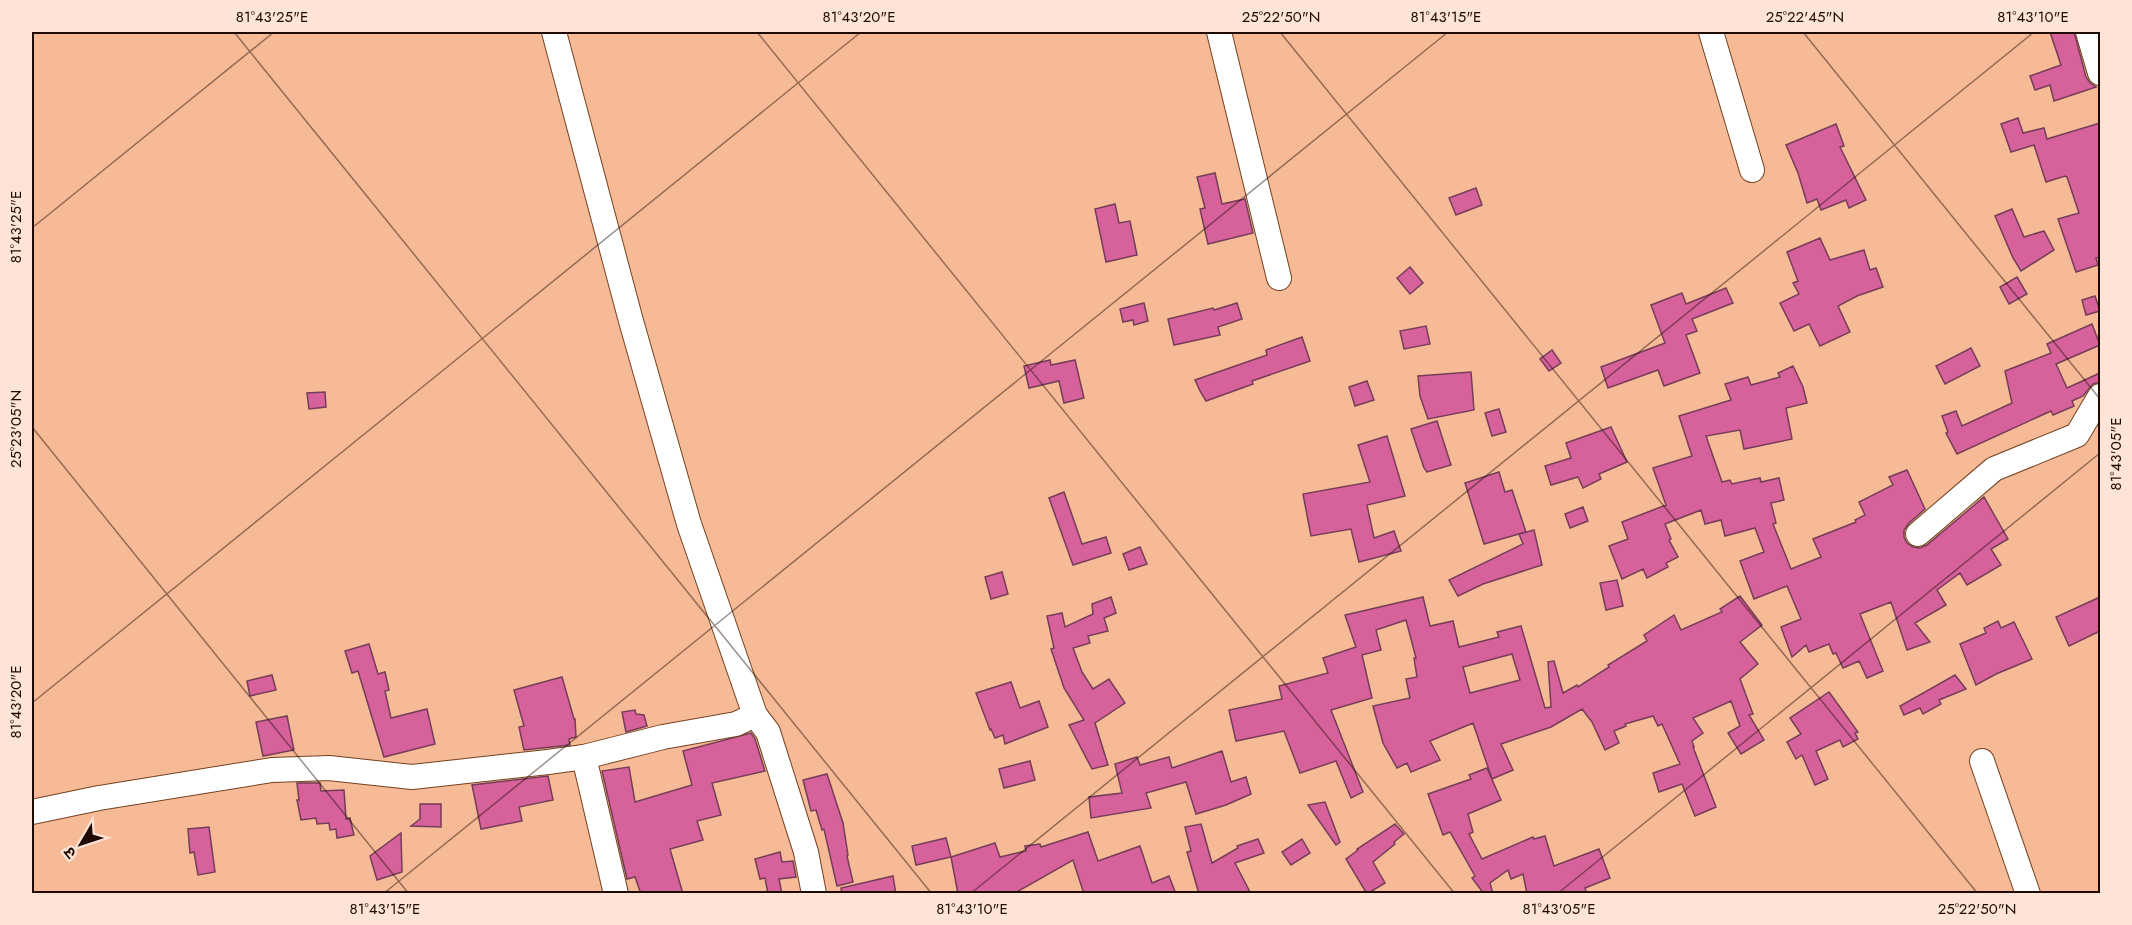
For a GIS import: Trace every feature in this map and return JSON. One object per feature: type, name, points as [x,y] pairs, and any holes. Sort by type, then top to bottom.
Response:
[{"type":"street","points":[[554,32],[631,321],[689,524],[755,715],[768,732],[806,852],[814,894]]},
{"type":"street","points":[[1219,32],[1279,278]]},
{"type":"street","points":[[1711,32],[1752,170]]},
{"type":"street","points":[[2088,32],[2100,73]]},
{"type":"street","points":[[1918,534],[1994,469],[2077,435],[2100,396]]},
{"type":"street","points":[[32,812],[99,798],[272,770],[329,768],[412,777],[584,757],[663,737],[736,724],[755,715]]},
{"type":"street","points":[[584,757],[616,894]]},
{"type":"street","points":[[1982,761],[2028,894]]},
{"type":"building","points":[[2050,32],[2074,32],[2086,77],[2096,87],[2054,101],[2050,85],[2035,90],[2030,76],[2061,65]]},
{"type":"building","points":[[2018,118],[2023,133],[2044,128],[2047,139],[2100,123],[2100,257],[2096,258],[2098,265],[2076,272],[2058,219],[2079,213],[2067,177],[2046,182],[2034,145],[2011,152],[2001,124]]},
{"type":"building","points":[[1836,124],[1844,146],[1840,147],[1866,200],[1849,208],[1846,200],[1821,210],[1817,199],[1807,203],[1786,145]]},
{"type":"building","points":[[1215,173],[1222,204],[1245,199],[1253,233],[1208,244],[1200,209],[1205,208],[1197,177]]},
{"type":"building","points":[[1476,188],[1482,205],[1456,215],[1449,198]]},
{"type":"building","points":[[1115,204],[1119,223],[1130,221],[1137,255],[1106,262],[1095,209]]},
{"type":"building","points":[[2012,209],[2024,237],[2044,231],[2054,250],[2021,271],[1995,216]]},
{"type":"building","points":[[1820,238],[1830,260],[1864,250],[1870,270],[1876,268],[1883,287],[1857,296],[1838,306],[1850,332],[1820,346],[1809,324],[1794,331],[1780,303],[1799,294],[1793,283],[1798,281],[1787,252]]},
{"type":"building","points":[[1410,267],[1423,283],[1410,294],[1397,278]]},
{"type":"building","points":[[2017,277],[2027,294],[2009,304],[2000,287]]},
{"type":"building","points":[[1726,288],[1733,303],[1692,319],[1697,331],[1686,335],[1700,373],[1664,386],[1658,370],[1608,388],[1601,367],[1665,343],[1651,305],[1682,293],[1686,304]]},
{"type":"building","points":[[2095,296],[2100,311],[2086,315],[2082,300]]},
{"type":"building","points":[[1144,303],[1148,321],[1134,325],[1133,320],[1123,322],[1120,309]]},
{"type":"building","points":[[1237,303],[1242,319],[1218,327],[1220,335],[1174,345],[1168,319]]},
{"type":"building","points":[[2092,324],[2100,345],[2056,364],[2067,388],[2100,373],[2100,382],[2093,384],[2083,396],[2072,401],[2074,406],[2053,415],[2051,411],[1957,454],[1946,433],[1948,432],[1942,416],[1956,411],[1962,426],[2012,403],[2005,371],[2051,353],[2047,344]]},
{"type":"building","points":[[1426,326],[1430,344],[1404,349],[1400,331]]},
{"type":"building","points":[[1302,337],[1310,361],[1252,381],[1253,384],[1206,401],[1200,391],[1195,380],[1267,355],[1266,350]]},
{"type":"building","points":[[1971,348],[1980,366],[1945,384],[1936,366]]},
{"type":"building","points":[[1552,350],[1561,363],[1549,371],[1540,359]]},
{"type":"building","points":[[1050,360],[1051,365],[1075,360],[1084,398],[1064,403],[1059,381],[1029,388],[1024,366]]},
{"type":"building","points":[[1793,366],[1803,387],[1807,403],[1786,408],[1792,439],[1744,449],[1740,430],[1706,436],[1722,482],[1730,480],[1732,484],[1760,478],[1761,482],[1779,478],[1784,500],[1771,503],[1776,523],[1773,524],[1791,569],[1821,557],[1813,539],[1856,522],[1855,520],[1865,515],[1859,502],[1893,485],[1889,477],[1907,470],[1925,509],[1904,530],[1907,543],[1920,548],[1927,545],[1984,497],[2008,539],[1991,549],[2001,565],[1967,585],[1960,573],[1937,590],[1946,605],[1915,623],[1930,642],[1907,650],[1891,602],[1860,614],[1883,671],[1867,678],[1859,661],[1843,668],[1829,644],[1809,652],[1806,645],[1792,657],[1781,627],[1801,619],[1787,586],[1754,599],[1740,561],[1764,552],[1755,528],[1725,536],[1721,520],[1705,524],[1701,510],[1665,524],[1671,539],[1669,540],[1678,557],[1666,563],[1668,567],[1647,578],[1643,569],[1622,579],[1609,546],[1628,539],[1622,522],[1666,505],[1653,468],[1692,456],[1679,416],[1731,400],[1725,384],[1748,377],[1751,385],[1780,377],[1778,373]]},
{"type":"building","points":[[1471,372],[1474,410],[1428,419],[1420,396],[1418,376]]},
{"type":"building","points":[[1367,381],[1374,400],[1355,406],[1349,387]]},
{"type":"building","points":[[325,392],[326,407],[309,409],[307,393]]},
{"type":"building","points":[[1499,409],[1506,432],[1492,436],[1485,413]]},
{"type":"building","points":[[1437,421],[1451,465],[1427,472],[1411,429]]},
{"type":"building","points":[[1611,427],[1627,462],[1599,474],[1601,479],[1583,488],[1578,477],[1551,485],[1545,466],[1571,458],[1566,443]]},
{"type":"building","points":[[1387,436],[1405,496],[1367,505],[1374,538],[1394,531],[1401,551],[1359,562],[1351,529],[1311,536],[1303,494],[1370,482],[1358,445]]},
{"type":"building","points":[[1499,472],[1505,492],[1512,490],[1526,532],[1484,544],[1465,483]]},
{"type":"building","points":[[1064,492],[1082,544],[1106,537],[1111,553],[1073,565],[1049,498]]},
{"type":"building","points":[[1583,507],[1588,521],[1570,528],[1565,514]]},
{"type":"building","points":[[1534,530],[1542,565],[1483,584],[1458,596],[1449,580],[1523,544],[1519,534]]},
{"type":"building","points":[[1140,547],[1147,564],[1129,570],[1123,554]]},
{"type":"building","points":[[1002,572],[1008,594],[991,599],[985,577]]},
{"type":"building","points":[[1617,580],[1623,606],[1606,610],[1600,583]]},
{"type":"building","points":[[1740,596],[1762,625],[1740,642],[1758,664],[1740,679],[1753,714],[1749,715],[1764,740],[1741,754],[1728,733],[1740,726],[1731,701],[1693,718],[1703,733],[1692,741],[1693,747],[1716,807],[1695,816],[1682,784],[1659,792],[1653,773],[1680,764],[1662,724],[1658,726],[1653,716],[1625,724],[1626,726],[1614,731],[1619,743],[1605,750],[1592,722],[1582,709],[1551,727],[1501,744],[1513,770],[1492,779],[1473,723],[1430,741],[1440,760],[1411,772],[1407,763],[1397,768],[1383,743],[1373,706],[1410,698],[1406,679],[1417,677],[1414,658],[1416,658],[1406,620],[1376,630],[1381,650],[1362,655],[1372,698],[1331,710],[1363,792],[1351,798],[1336,761],[1300,773],[1284,731],[1236,741],[1229,710],[1282,699],[1279,686],[1328,673],[1323,658],[1356,647],[1345,615],[1423,597],[1430,626],[1453,621],[1459,647],[1499,637],[1497,632],[1521,626],[1545,708],[1551,707],[1548,662],[1554,661],[1563,693],[1577,685],[1578,687],[1647,641],[1644,635],[1674,615],[1681,630],[1722,612],[1720,609]],"holes":[[[1512,654],[1520,680],[1470,693],[1463,667]]]},
{"type":"building","points":[[1111,597],[1116,613],[1104,618],[1108,631],[1088,636],[1090,643],[1073,648],[1082,672],[1093,689],[1109,679],[1125,703],[1095,723],[1108,765],[1092,769],[1069,725],[1084,720],[1064,688],[1051,649],[1054,648],[1047,616],[1062,613],[1065,627],[1093,614],[1092,604]]},
{"type":"building","points":[[2100,597],[2100,631],[2069,646],[2056,617]]},
{"type":"building","points":[[1998,621],[2001,628],[2014,622],[2032,659],[1976,685],[1960,644],[1986,633],[1984,628]]},
{"type":"building","points":[[369,644],[378,674],[385,672],[389,690],[385,691],[391,718],[427,709],[435,744],[384,757],[358,671],[352,673],[345,651]]},
{"type":"building","points":[[272,675],[276,690],[250,696],[247,681]]},
{"type":"building","points":[[1955,675],[1966,689],[1939,700],[1941,704],[1923,714],[1920,708],[1904,715],[1900,706]]},
{"type":"building","points":[[562,677],[575,719],[576,737],[569,739],[570,745],[524,750],[519,727],[524,726],[514,690]]},
{"type":"building","points":[[1011,682],[1020,708],[1039,701],[1048,727],[1005,744],[1003,735],[995,738],[990,730],[976,693]]},
{"type":"building","points":[[1829,692],[1858,732],[1855,733],[1858,739],[1843,747],[1840,740],[1816,751],[1828,779],[1815,785],[1802,755],[1796,759],[1787,742],[1801,734],[1790,718]]},
{"type":"building","points":[[635,710],[636,714],[644,715],[647,726],[626,732],[622,712]]},
{"type":"building","points":[[287,716],[294,750],[263,756],[256,722]]},
{"type":"building","points":[[751,733],[765,771],[712,783],[721,815],[697,821],[703,840],[670,849],[683,894],[641,894],[635,877],[627,879],[602,771],[629,767],[635,802],[692,785],[683,751]]},
{"type":"building","points":[[1222,751],[1231,782],[1246,777],[1251,794],[1196,814],[1186,782],[1146,793],[1151,808],[1091,818],[1089,797],[1122,793],[1115,764],[1137,757],[1140,765],[1169,757],[1172,768]]},
{"type":"building","points":[[1030,761],[1035,780],[1004,788],[999,769]]},
{"type":"building","points":[[1487,768],[1501,800],[1468,814],[1473,832],[1469,834],[1482,859],[1533,837],[1534,839],[1545,836],[1554,866],[1599,849],[1610,878],[1585,888],[1587,894],[1527,894],[1523,874],[1511,879],[1508,870],[1490,883],[1493,894],[1484,894],[1472,878],[1475,876],[1450,832],[1443,835],[1428,794],[1471,779],[1469,775]]},
{"type":"building","points":[[827,774],[843,823],[853,882],[837,886],[824,829],[822,830],[816,810],[811,811],[803,780]]},
{"type":"building","points":[[548,776],[553,800],[519,807],[522,821],[481,829],[472,785]]},
{"type":"building","points":[[297,783],[320,783],[321,791],[344,790],[346,819],[350,818],[354,835],[337,838],[336,829],[330,830],[329,823],[317,824],[316,818],[301,820],[297,800],[299,800]]},
{"type":"building","points":[[1325,802],[1340,842],[1336,845],[1308,805]]},
{"type":"building","points":[[420,804],[441,804],[441,827],[411,826],[420,819]]},
{"type":"building","points":[[1201,824],[1212,863],[1238,848],[1237,846],[1258,839],[1264,853],[1235,863],[1251,894],[1199,894],[1187,852],[1191,851],[1185,827]]},
{"type":"building","points":[[1395,824],[1404,834],[1373,862],[1385,883],[1367,894],[1346,859]]},
{"type":"building","points":[[209,827],[215,872],[198,875],[194,852],[190,853],[188,829]]},
{"type":"building","points":[[1088,832],[1098,861],[1140,846],[1152,883],[1169,876],[1176,894],[1084,894],[1073,860],[1013,894],[958,894],[951,857],[995,843],[1000,857],[1026,851],[1025,846],[1040,844],[1041,847]]},
{"type":"building","points":[[401,833],[402,872],[377,880],[370,856]]},
{"type":"building","points":[[946,838],[951,857],[916,865],[912,846]]},
{"type":"building","points":[[1302,839],[1310,853],[1291,865],[1282,852]]},
{"type":"building","points":[[780,852],[782,862],[793,861],[796,877],[779,879],[782,894],[768,894],[765,878],[760,879],[755,859]]},
{"type":"building","points":[[893,876],[896,894],[842,894],[841,888]]}]
